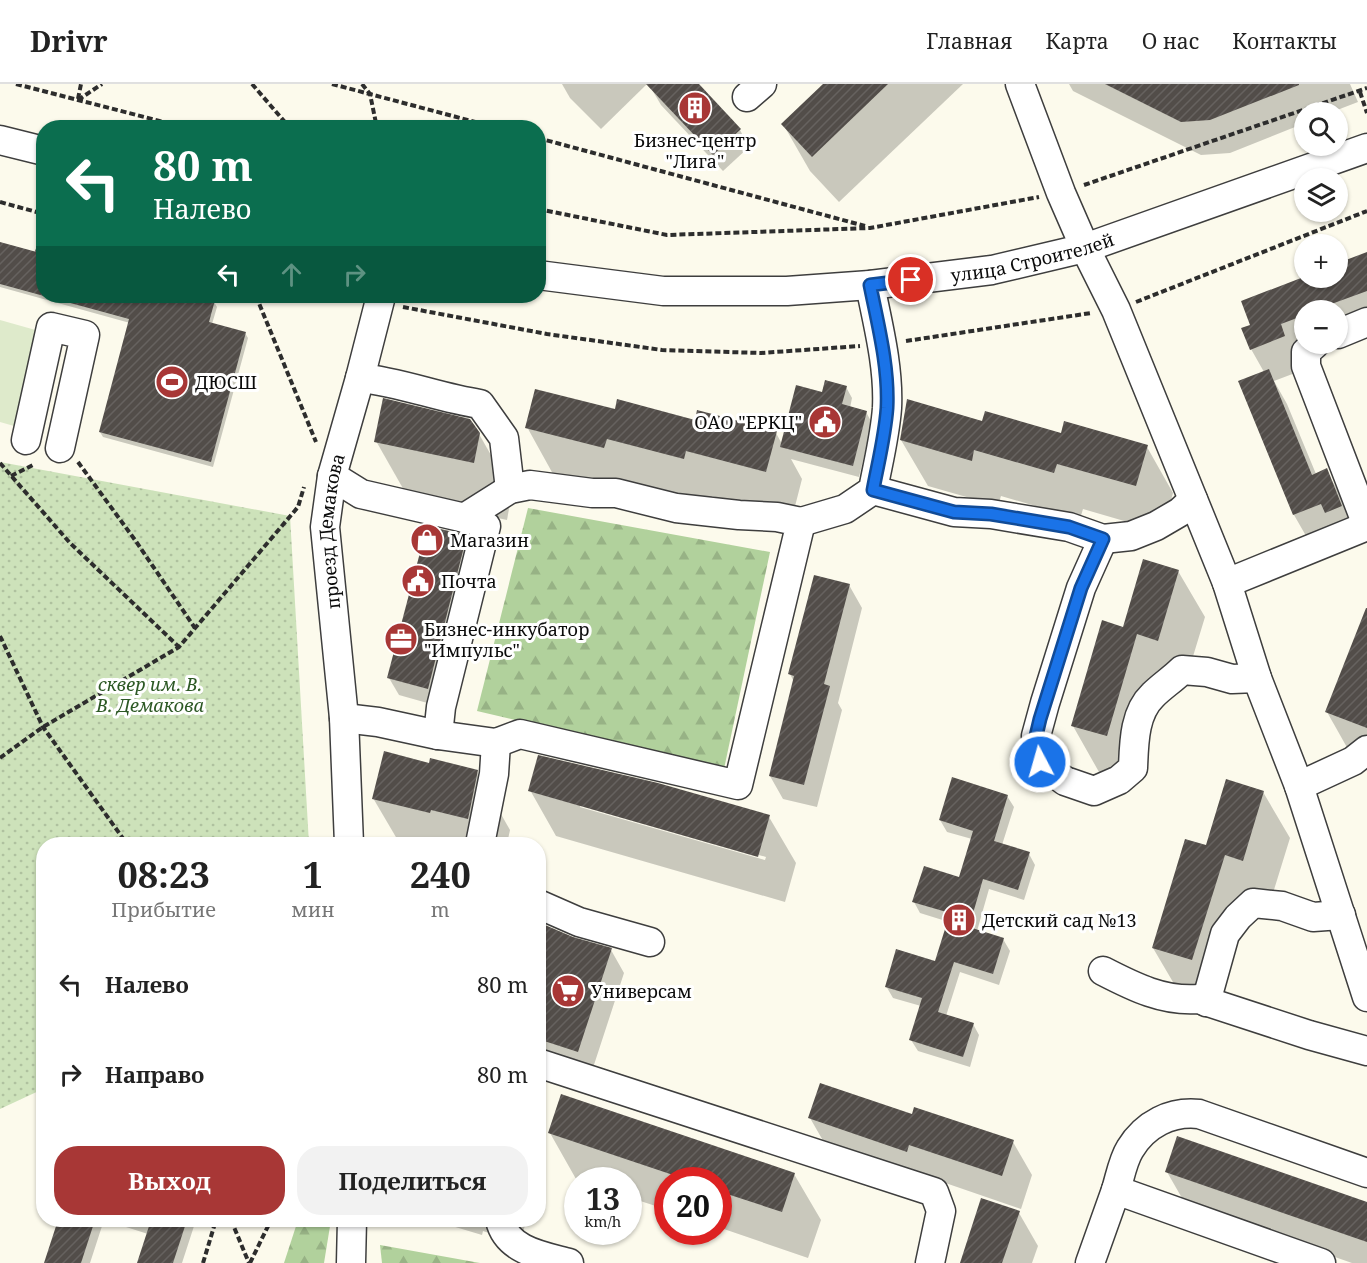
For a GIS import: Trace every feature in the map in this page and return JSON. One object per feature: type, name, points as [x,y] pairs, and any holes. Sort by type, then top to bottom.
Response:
[{"type":"street","points":[[1020,84],[1061,193],[1116,310],[1227,583],[1257,678],[1299,786],[1367,997]]},
{"type":"street","points":[[0,140],[36,150]]},
{"type":"street","name":"улица Строителей","points":[[546,275],[663,291],[787,291],[870,285],[992,270],[1085,248],[1367,148]]},
{"type":"street","points":[[464,518],[510,489],[530,485],[592,493],[616,493],[676,508],[777,517],[801,522],[844,509],[873,490],[887,408],[886,380],[870,285]]},
{"type":"street","name":"проезд Демакова","points":[[349,837],[344,718],[324,527],[332,476],[379,303]]},
{"type":"street","points":[[1348,330],[1367,322]]},
{"type":"street","points":[[26,440],[51,327],[85,335],[68,454]]},
{"type":"street","points":[[1227,583],[1367,526],[1306,366],[1306,354]]},
{"type":"street","points":[[360,378],[383,380],[455,400],[480,404],[504,438],[510,489]]},
{"type":"street","points":[[332,476],[361,494],[478,521],[486,526],[441,707],[438,735]]},
{"type":"street","points":[[873,490],[954,512],[991,514],[1069,527],[1103,539],[1131,536],[1156,526],[1180,512],[1193,500]]},
{"type":"street","points":[[344,718],[496,743],[520,734],[738,785],[801,522]]},
{"type":"street","points":[[1103,539],[1081,588],[1042,714],[1036,736],[1040,762],[1065,781],[1094,791],[1119,780],[1133,768],[1135,738],[1143,706],[1182,670],[1208,672],[1232,679],[1257,678]]},
{"type":"street","points":[[481,837],[494,774],[496,743]]},
{"type":"street","points":[[1299,786],[1353,761],[1367,750]]},
{"type":"street","points":[[1206,1002],[1225,934],[1238,917],[1254,903],[1282,906],[1313,917],[1341,915]]},
{"type":"street","points":[[546,908],[579,922],[651,942]]},
{"type":"street","points":[[1103,971],[1158,996],[1182,1001],[1199,999],[1367,1051]]},
{"type":"street","points":[[546,1066],[934,1192],[941,1211],[930,1263]]},
{"type":"street","points":[[1090,1263],[1129,1150],[1143,1133],[1161,1120],[1182,1112],[1199,1114],[1367,1173]]},
{"type":"street","points":[[1116,1190],[1321,1263]]},
{"type":"street","points":[[351,1263],[352,1227]]},
{"type":"street","points":[[504,1227],[509,1237],[524,1251],[569,1263]]},
{"type":"path","points":[[16,84],[156,120]]},
{"type":"path","points":[[78,100],[81,84]]},
{"type":"path","points":[[78,100],[102,84]]},
{"type":"path","points":[[252,84],[283,120]]},
{"type":"path","points":[[332,84],[468,120]]},
{"type":"path","points":[[362,84],[370,94],[375,120]]},
{"type":"path","points":[[546,211],[667,235],[870,228],[1061,193],[1367,88]]},
{"type":"path","points":[[1360,92],[1367,113]]},
{"type":"path","points":[[546,140],[870,228]]},
{"type":"path","points":[[0,202],[36,212]]},
{"type":"path","points":[[259,303],[316,443]]},
{"type":"path","points":[[68,454],[135,540],[195,628]]},
{"type":"path","points":[[0,463],[70,543],[179,647]]},
{"type":"path","points":[[0,758],[43,727],[179,647],[298,507]]},
{"type":"path","points":[[0,636],[43,727],[122,837]]},
{"type":"path","points":[[203,1263],[214,1227]]},
{"type":"path","points":[[234,1227],[250,1263]]},
{"type":"path","points":[[250,1263],[268,1227]]},
{"type":"green space","points":[[0,320],[39,331],[14,426],[0,422]]},
{"type":"green space","name":"сквер им. В. В. Демакова","points":[[0,462],[290,516],[309,837],[36,837],[36,1092],[0,1109]]},
{"type":"green space","points":[[528,508],[770,552],[724,769],[477,711]]},
{"type":"green space","points":[[296,1227],[330,1227],[324,1263],[284,1263]]},
{"type":"green space","points":[[380,1245],[480,1263],[382,1263]]},
{"type":"building","name":"Бизнес-центр \"Лига\"","points":[[646,84],[699,84],[741,129],[713,155]]},
{"type":"building","points":[[823,84],[888,84],[812,157],[781,124]]},
{"type":"building","points":[[1105,84],[1299,85],[1210,120],[1181,122]]},
{"type":"building","points":[[0,242],[36,252],[36,294],[0,284]]},
{"type":"building","points":[[1367,252],[1367,291],[1342,300],[1294,300],[1294,319],[1281,324],[1285,336],[1250,350],[1241,328],[1250,325],[1241,301],[1294,281],[1294,288],[1348,288],[1348,259]]},
{"type":"building","name":"ДЮСШ","points":[[70,303],[214,303],[209,322],[246,332],[211,462],[99,432],[129,319]]},
{"type":"building","points":[[1269,369],[1312,475],[1327,468],[1342,506],[1325,513],[1321,504],[1293,515],[1238,381]]},
{"type":"building","points":[[825,380],[847,386],[842,404],[867,411],[853,466],[780,447],[796,385],[822,392]]},
{"type":"building","points":[[535,389],[615,409],[617,399],[695,420],[697,410],[777,431],[766,472],[686,451],[684,459],[607,439],[604,448],[525,428]]},
{"type":"building","points":[[383,398],[470,419],[480,433],[474,463],[374,442]]},
{"type":"building","points":[[907,399],[982,421],[985,411],[1061,433],[1064,421],[1148,445],[1136,486],[1057,464],[1054,473],[974,450],[972,461],[900,440]]},
{"type":"building","points":[[427,526],[467,535],[428,689],[387,678]]},
{"type":"building","points":[[1143,559],[1179,570],[1158,641],[1137,634],[1107,736],[1071,726],[1102,620],[1123,627]]},
{"type":"building","points":[[814,575],[850,584],[824,684],[830,686],[804,785],[769,776],[794,676],[788,674]]},
{"type":"building","points":[[1367,608],[1367,728],[1325,712]]},
{"type":"building","points":[[384,751],[429,763],[430,758],[478,770],[468,819],[431,810],[430,813],[372,799]]},
{"type":"building","points":[[538,755],[658,783],[770,815],[758,857],[528,791]]},
{"type":"building","name":"Детский сад №13","points":[[952,777],[1008,795],[994,841],[1030,852],[1018,890],[983,879],[969,927],[1004,938],[993,974],[954,962],[938,1012],[974,1023],[963,1057],[909,1040],[922,998],[885,987],[896,949],[935,961],[950,913],[912,902],[924,866],[959,877],[973,831],[939,820]]},
{"type":"building","points":[[1226,779],[1264,791],[1243,861],[1225,855],[1192,960],[1152,948],[1185,839],[1206,845]]},
{"type":"building","name":"Универсам","points":[[546,925],[573,937],[612,948],[578,1052],[546,1042]]},
{"type":"building","points":[[820,1083],[912,1114],[914,1107],[1014,1140],[1002,1176],[909,1145],[907,1152],[808,1118]]},
{"type":"building","points":[[561,1094],[795,1173],[782,1212],[732,1196],[732,1167],[654,1169],[548,1133]]},
{"type":"building","points":[[1177,1136],[1367,1202],[1367,1242],[1165,1172]]},
{"type":"building","points":[[981,1198],[1020,1211],[1002,1263],[960,1263]]},
{"type":"building","points":[[56,1227],[93,1227],[81,1263],[44,1263]]},
{"type":"building","points":[[149,1227],[185,1227],[173,1263],[137,1263]]},
{"type":"place","name":"Бизнес-центр \"Лига\"","points":[[695,108]]},
{"type":"place","name":"ДЮСШ","points":[[172,382]]},
{"type":"place","name":"ОАО \"ЕРКЦ\"","points":[[825,422]]},
{"type":"place","name":"Магазин","points":[[427,540]]},
{"type":"place","name":"Почта","points":[[418,581]]},
{"type":"place","name":"Бизнес-инкубатор \"Импульс\"","points":[[401,639]]},
{"type":"place","name":"Детский сад №13","points":[[959,920]]},
{"type":"place","name":"Универсам","points":[[568,991]]},
{"type":"route","points":[[911,280],[870,285],[886,380],[887,408],[873,490],[954,512],[991,514],[1069,527],[1103,539],[1081,588],[1040,719],[1036,736],[1040,762]]}]
